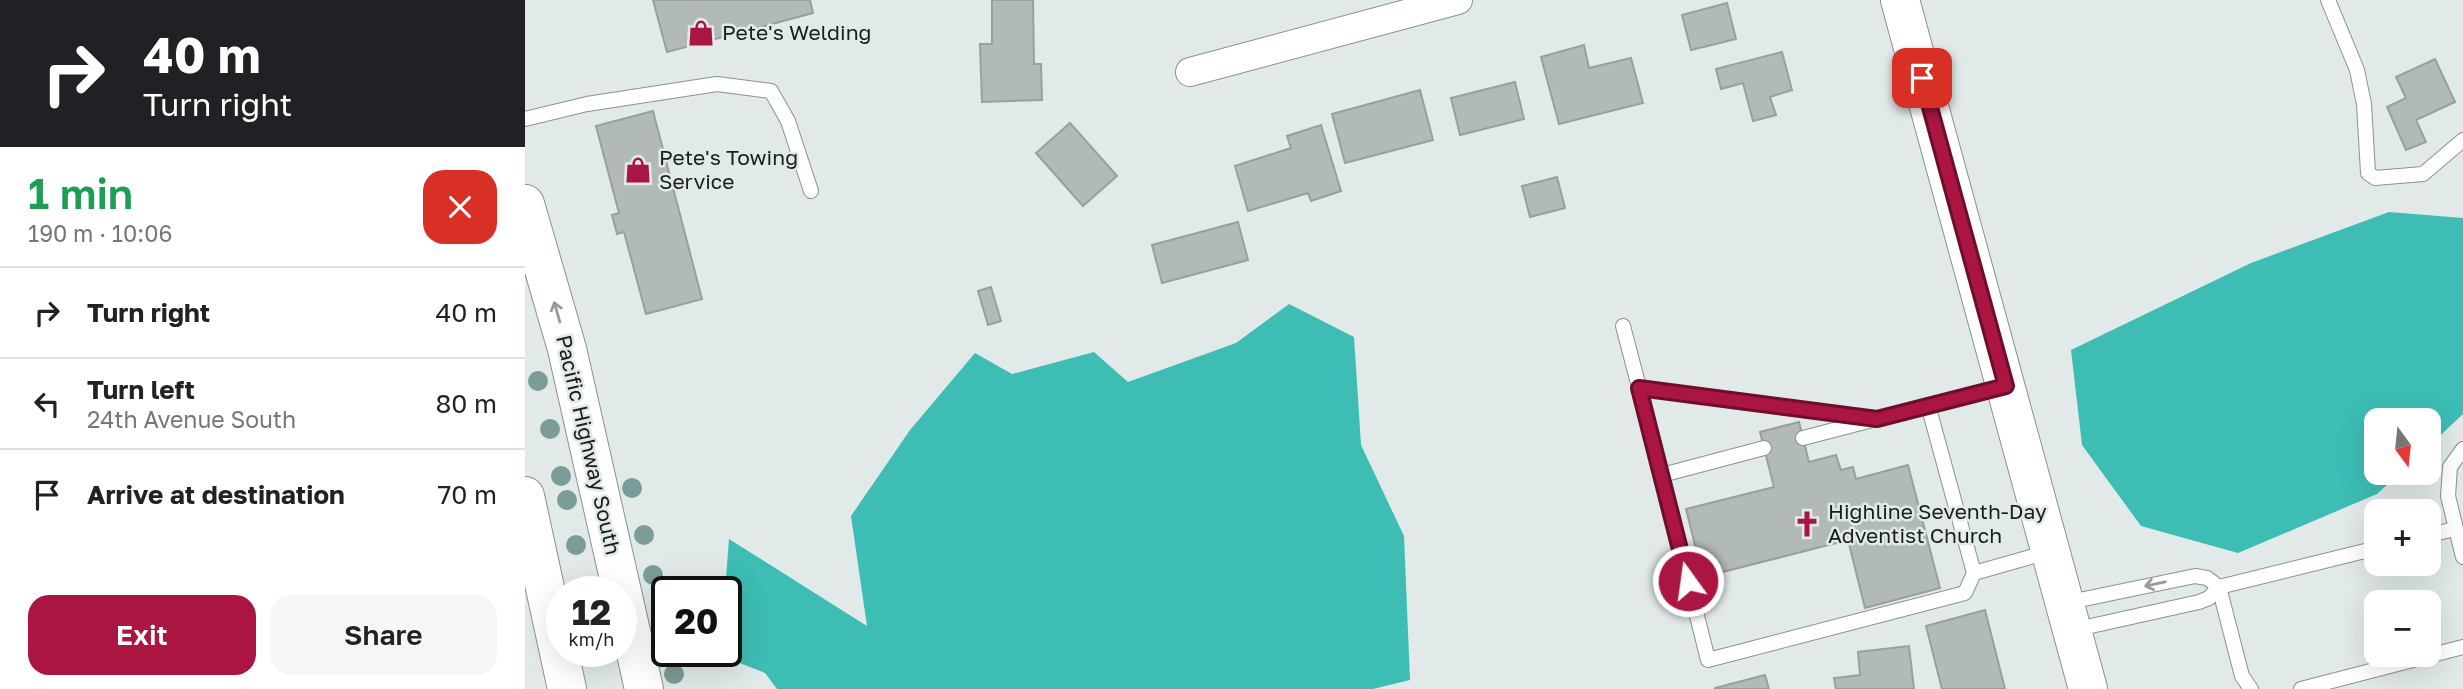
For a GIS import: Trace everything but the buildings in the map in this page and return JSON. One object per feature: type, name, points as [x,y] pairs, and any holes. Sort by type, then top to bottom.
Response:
[{"type":"street","points":[[1190,72],[1458,0]]},
{"type":"street","points":[[1900,0],[2088,689]]},
{"type":"street","name":"Pacific Highway South","points":[[525,204],[567,349],[644,689]]},
{"type":"street","points":[[525,496],[567,689]]},
{"type":"lane","points":[[2328,0],[2357,70],[2364,104],[2368,173],[2375,178],[2423,174],[2463,140]]},
{"type":"lane","points":[[525,119],[587,104],[717,84],[771,91],[788,121],[811,191]]},
{"type":"lane","points":[[1623,326],[1708,660],[1965,593],[1973,573],[1928,405]]},
{"type":"lane","points":[[1803,438],[2006,386]]},
{"type":"lane","points":[[1639,388],[1877,419]]},
{"type":"lane","points":[[1662,475],[1764,448]]},
{"type":"lane","points":[[2463,449],[2449,467],[2448,496],[2463,557]]},
{"type":"lane","points":[[2441,533],[2455,529]]},
{"type":"lane","points":[[2069,617],[2199,602],[2209,598],[2219,587],[2364,551]]},
{"type":"lane","points":[[1973,573],[2051,552]]},
{"type":"lane","points":[[2069,617],[2195,576],[2207,578],[2219,587],[2242,676],[2251,689]]},
{"type":"lane","points":[[2301,689],[2463,647]]},
{"type":"shaded area","points":[[2389,212],[2463,218],[2463,414],[2441,435],[2441,408],[2364,408],[2364,485],[2387,485],[2377,494],[2238,553],[2141,526],[2082,445],[2071,350],[2251,263]]},
{"type":"shaded area","points":[[1289,304],[1354,337],[1361,445],[1404,536],[1410,680],[1373,689],[777,689],[765,673],[742,664],[742,576],[726,576],[729,539],[867,626],[851,516],[910,430],[975,353],[1012,374],[1094,352],[1128,382],[1236,343]]},
{"type":"place","name":"Pete's Welding","points":[[701,33]]},
{"type":"place","name":"Pete's Towing Service","points":[[638,170]]},
{"type":"place","name":"Highline Seventh-Day Adventist Church","points":[[1807,524]]},
{"type":"route","points":[[1688,581],[1639,388],[1877,419],[2006,386],[1922,78]]}]
